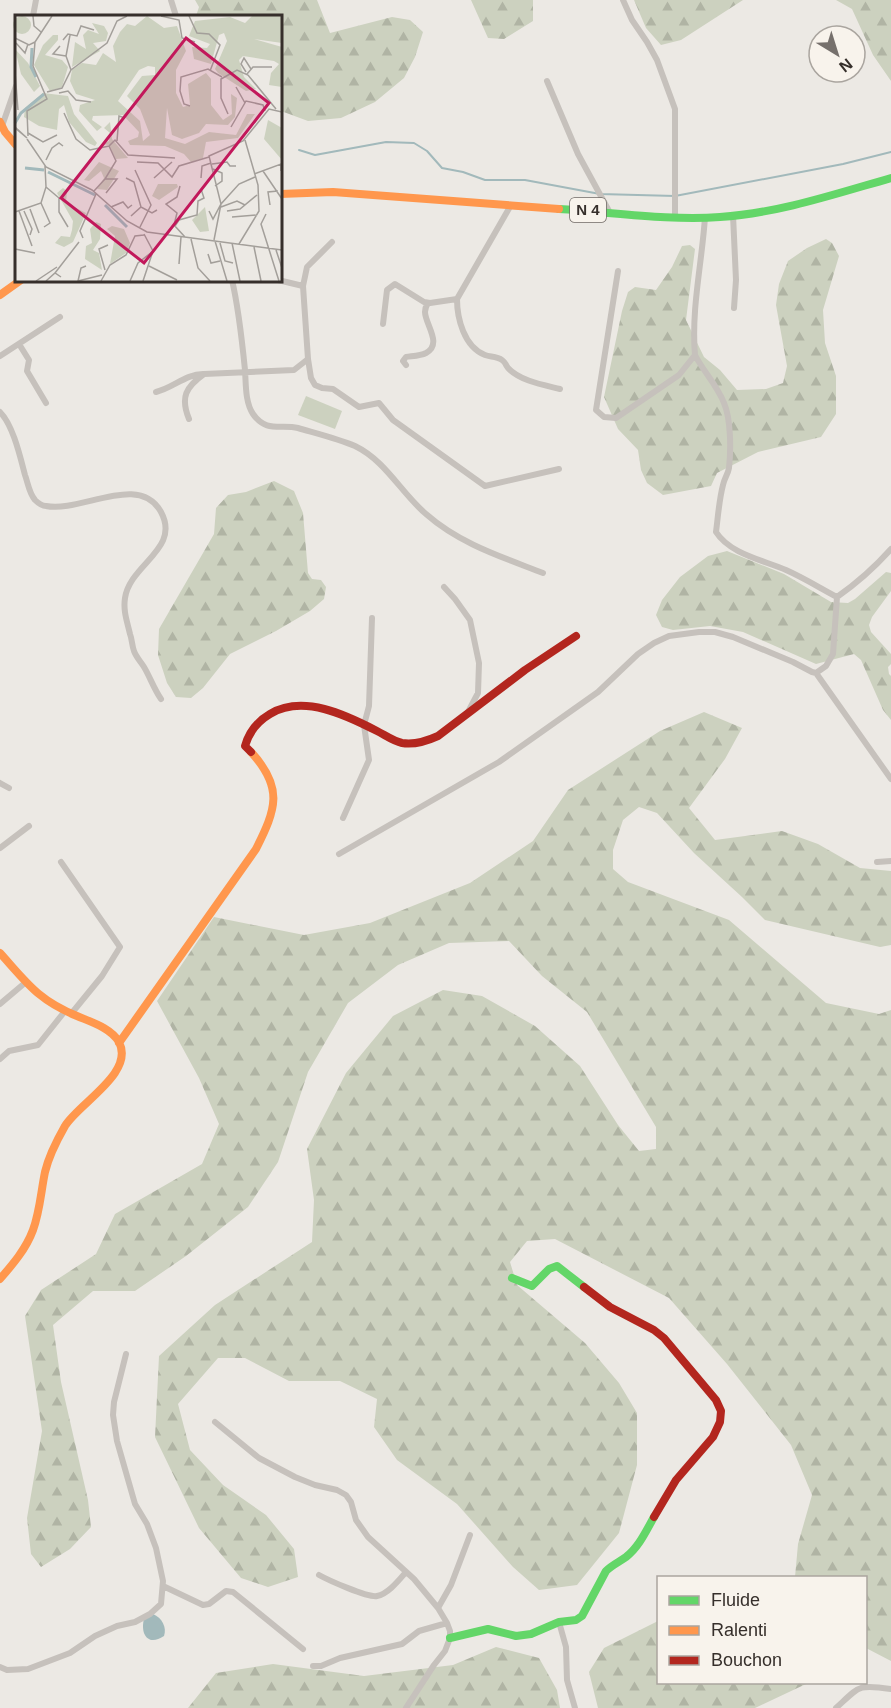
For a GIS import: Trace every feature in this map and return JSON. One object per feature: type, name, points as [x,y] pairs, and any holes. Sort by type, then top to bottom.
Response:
[{"type":"street","points":[[33,15],[36,0]]},
{"type":"street","points":[[171,0],[176,15]]},
{"type":"street","points":[[622,0],[657,60],[675,109],[675,217]]},
{"type":"street","points":[[547,81],[578,154],[609,212]]},
{"type":"street","points":[[15,89],[1,124],[15,144]]},
{"type":"street","name":"N 4","points":[[282,194],[333,192],[675,217],[705,217],[733,215],[789,205],[891,178]]},
{"type":"street","points":[[511,205],[457,299],[457,314],[460,325],[476,350],[484,355],[500,358],[508,368],[536,384],[560,389]]},
{"type":"street","points":[[733,215],[736,280],[734,308]]},
{"type":"street","points":[[705,217],[693,331],[695,355],[725,404],[730,443],[729,470],[723,485],[716,532],[720,538],[739,551],[788,571],[837,597]]},
{"type":"street","points":[[332,242],[307,267],[303,286],[308,359],[311,378],[315,385],[322,388],[333,388],[359,407],[379,403],[393,420],[485,486],[559,469]]},
{"type":"street","points":[[618,271],[596,410],[604,417],[616,418],[680,375],[695,355]]},
{"type":"street","points":[[282,281],[303,286]]},
{"type":"street","points":[[0,295],[18,282]]},
{"type":"street","points":[[233,282],[237,299],[245,388],[251,412],[260,423],[274,428],[295,427],[355,446],[382,465],[415,504],[449,532],[482,550],[543,573]]},
{"type":"street","points":[[383,324],[387,290],[395,284],[428,303],[457,299]]},
{"type":"street","points":[[406,365],[403,361],[406,357],[426,353],[432,348],[434,342],[424,309],[428,303]]},
{"type":"street","points":[[0,356],[60,317]]},
{"type":"street","points":[[19,344],[30,360],[27,371],[46,403]]},
{"type":"street","points":[[156,392],[195,374],[294,370],[308,359]]},
{"type":"street","points":[[189,419],[185,410],[187,390],[204,374]]},
{"type":"street","points":[[0,412],[5,417],[31,493],[36,501],[45,506],[78,505],[106,497],[134,494],[148,498],[159,509],[163,517],[165,539],[132,580],[125,598],[124,612],[134,651],[161,699]]},
{"type":"street","points":[[837,597],[849,589],[891,549]]},
{"type":"street","points":[[444,587],[470,620],[480,663],[478,693],[468,713]]},
{"type":"street","points":[[816,673],[826,666],[833,654],[837,597]]},
{"type":"street","points":[[343,818],[369,760],[364,725],[369,706],[372,618]]},
{"type":"street","points":[[339,854],[499,762],[598,692],[639,654],[669,636],[715,632],[733,637],[816,673],[891,778]]},
{"type":"street","points":[[119,1043],[256,849],[268,825],[274,805],[274,787],[261,762],[245,746],[248,735],[260,721],[272,711],[287,705],[313,706],[341,715],[396,741],[416,743],[425,741],[438,736],[525,670],[576,636]]},
{"type":"street","points":[[0,783],[9,788]]},
{"type":"street","points":[[0,848],[28,826]]},
{"type":"street","points":[[877,862],[891,861]]},
{"type":"street","points":[[0,1059],[9,1051],[38,1045],[102,976],[120,947],[61,862]]},
{"type":"street","points":[[0,953],[45,1000],[113,1035],[119,1043],[123,1059],[119,1069],[68,1120],[48,1162],[33,1230],[24,1250],[0,1279]]},
{"type":"street","points":[[0,1004],[26,982]]},
{"type":"street","points":[[450,1638],[488,1629],[516,1636],[531,1634],[559,1622],[576,1620],[582,1616],[606,1572],[637,1546],[676,1480],[713,1437],[720,1422],[721,1411],[716,1400],[664,1338],[654,1330],[610,1307],[557,1266],[549,1269],[532,1286],[512,1278]]},
{"type":"street","points":[[0,1667],[7,1670],[28,1669],[70,1653],[95,1636],[117,1626],[135,1622],[150,1614],[161,1604],[163,1581],[156,1548],[147,1524],[135,1504],[117,1441],[113,1415],[126,1354]]},
{"type":"street","points":[[215,1422],[259,1458],[295,1477],[346,1495],[351,1502],[356,1520],[368,1537],[414,1579],[438,1608],[447,1623],[450,1638],[445,1651],[406,1708]]},
{"type":"street","points":[[438,1608],[451,1585],[470,1535]]},
{"type":"street","points":[[319,1575],[375,1597],[385,1593],[406,1572]]},
{"type":"street","points":[[163,1586],[203,1605],[209,1604],[226,1591],[233,1592],[303,1649]]},
{"type":"street","points":[[559,1622],[566,1647],[567,1680],[575,1708]]},
{"type":"street","points":[[313,1666],[402,1644],[419,1632],[447,1623]]},
{"type":"street","points":[[836,1708],[855,1690],[863,1686],[891,1689]]},
{"type":"green space","points":[[195,0],[317,0],[330,33],[392,17],[410,20],[423,32],[415,57],[404,78],[375,102],[341,118],[308,121],[282,111],[282,15],[196,15],[199,7]]},
{"type":"green space","points":[[471,0],[533,0],[533,21],[504,39],[488,38]]},
{"type":"green space","points":[[634,0],[743,0],[681,40],[661,45],[646,28]]},
{"type":"green space","points":[[836,0],[891,0],[891,81],[867,42],[867,24],[859,24],[852,9]]},
{"type":"green space","points":[[826,239],[832,243],[839,256],[823,310],[825,343],[836,376],[836,414],[821,437],[758,452],[717,473],[711,486],[663,495],[647,483],[641,470],[638,450],[618,429],[604,397],[628,292],[635,287],[656,290],[672,267],[682,246],[690,245],[695,249],[686,320],[704,357],[720,370],[737,390],[766,389],[783,383],[787,366],[776,305],[779,284],[788,261]]},
{"type":"green space","points":[[306,396],[342,411],[335,429],[298,415]]},
{"type":"green space","points":[[274,481],[294,491],[303,513],[308,573],[312,579],[321,580],[326,587],[324,599],[310,611],[276,631],[230,654],[203,688],[191,698],[176,697],[167,683],[158,655],[159,629],[214,534],[216,508],[228,495],[246,492]]},
{"type":"green space","points":[[727,551],[784,574],[831,602],[848,603],[886,572],[891,573],[891,591],[872,617],[869,625],[871,632],[891,654],[891,664],[888,667],[891,676],[891,720],[883,710],[861,660],[854,654],[816,664],[743,632],[710,626],[673,630],[662,627],[656,615],[662,600],[680,577],[708,556]]},
{"type":"green space","points":[[704,712],[742,728],[725,759],[689,808],[715,840],[782,831],[818,844],[860,868],[891,871],[891,945],[880,947],[765,920],[694,853],[657,813],[639,807],[623,820],[613,850],[613,869],[628,882],[729,920],[826,1003],[879,1014],[891,1010],[891,1661],[867,1649],[867,1576],[795,1576],[798,1544],[812,1495],[791,1445],[727,1364],[669,1298],[555,1239],[527,1241],[510,1262],[517,1285],[585,1343],[619,1383],[637,1413],[637,1465],[619,1533],[577,1585],[539,1590],[513,1567],[457,1504],[397,1460],[374,1427],[377,1399],[340,1381],[289,1381],[245,1358],[218,1358],[178,1404],[190,1450],[223,1485],[266,1515],[294,1549],[298,1577],[268,1587],[241,1578],[199,1528],[155,1437],[159,1356],[215,1305],[312,1242],[314,1200],[307,1149],[346,1073],[393,1016],[443,990],[482,996],[535,1026],[580,1066],[618,1125],[639,1151],[656,1149],[656,1127],[587,1012],[542,976],[509,941],[449,943],[398,965],[348,1003],[308,1072],[278,1162],[248,1207],[186,1256],[135,1291],[93,1291],[53,1325],[61,1382],[88,1500],[91,1527],[70,1549],[41,1567],[31,1554],[27,1518],[42,1431],[25,1316],[41,1290],[96,1254],[115,1214],[202,1164],[219,1124],[199,1078],[157,1001],[214,917],[304,935],[370,923],[470,883],[533,841],[568,790],[660,731]]},
{"type":"green space","points":[[657,1622],[657,1684],[806,1684],[755,1708],[598,1708],[589,1672],[604,1648]]},
{"type":"green space","points":[[496,1647],[539,1658],[557,1690],[560,1708],[188,1708],[216,1673],[273,1664],[364,1676],[453,1665]]},
{"type":"water","points":[[153,1614],[161,1620],[165,1629],[164,1636],[154,1640],[146,1637],[143,1630],[144,1619]]},
{"type":"waterway","points":[[299,150],[315,155],[386,142],[414,143],[427,151],[442,168],[485,180],[525,180],[600,194],[675,196],[843,164],[891,152]]},
{"type":"traffic: fast","points":[[559,209],[661,217],[701,218],[742,215],[785,207],[891,178]]},
{"type":"traffic: fast","points":[[512,1278],[532,1286],[549,1269],[557,1266],[584,1287]]},
{"type":"traffic: fast","points":[[450,1638],[488,1629],[516,1636],[531,1634],[559,1622],[576,1620],[582,1616],[606,1571],[635,1548],[654,1517]]},
{"type":"traffic: slow","points":[[0,122],[15,144]]},
{"type":"traffic: slow","points":[[282,194],[333,192],[559,209]]},
{"type":"traffic: slow","points":[[0,295],[18,282]]},
{"type":"traffic: slow","points":[[119,1043],[256,849],[263,835],[272,810],[272,788],[269,777],[251,752]]},
{"type":"traffic: slow","points":[[0,953],[26,982],[52,1004],[111,1033],[119,1042],[122,1054],[113,1076],[72,1117],[59,1137],[47,1166],[33,1230],[23,1250],[0,1279]]},
{"type":"traffic: jam","points":[[251,752],[245,746],[258,724],[270,714],[283,708],[296,706],[310,706],[338,713],[402,743],[416,743],[438,736],[525,670],[576,636]]},
{"type":"traffic: jam","points":[[584,1287],[610,1307],[654,1330],[664,1338],[716,1400],[721,1411],[720,1422],[713,1437],[676,1480],[654,1517]]}]
